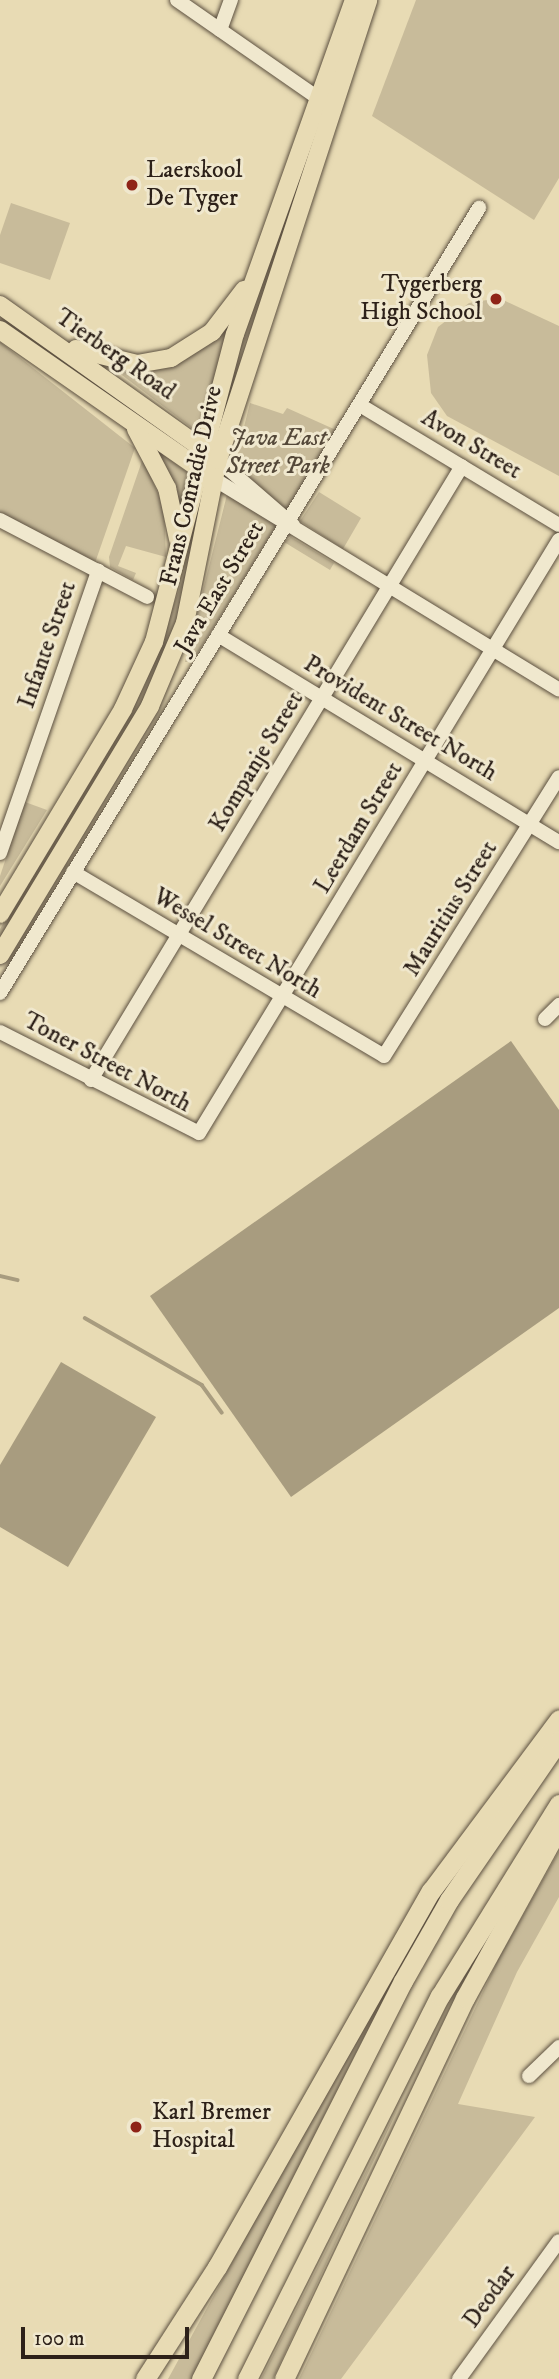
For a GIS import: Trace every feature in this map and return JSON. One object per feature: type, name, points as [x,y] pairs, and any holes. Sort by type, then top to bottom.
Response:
[{"type":"highway","points":[[145,2379],[211,2277],[431,1891],[559,1719]]},
{"type":"highway","points":[[201,2379],[403,1981],[449,1900],[559,1740]]},
{"type":"highway","points":[[247,2379],[440,1996],[559,1804]]},
{"type":"highway","points":[[284,2379],[459,2010],[559,1827]]},
{"type":"main road","name":"Frans Conradie Drive","points":[[0,955],[163,678],[187,613],[218,460],[355,0]]},
{"type":"main road","name":"Frans Conradie Drive","points":[[0,914],[134,688],[165,612],[202,448],[256,273],[368,0]]},
{"type":"main road","points":[[53,342],[119,362],[171,358],[212,332],[256,273]]},
{"type":"main road","name":"Tierberg Road","points":[[0,305],[218,460]]},
{"type":"main road","name":"Tierberg Road","points":[[0,330],[214,480]]},
{"type":"main road","points":[[134,426],[167,488],[180,549]]},
{"type":"street","points":[[177,0],[326,103]]},
{"type":"street","points":[[220,30],[231,0]]},
{"type":"street","name":"Java East Street","points":[[0,993],[218,635],[290,524],[479,208]]},
{"type":"street","name":"Avon Street","points":[[360,405],[559,525]]},
{"type":"street","name":"Tierberg Road","points":[[218,460],[290,524]]},
{"type":"street","name":"Kompanje Street","points":[[91,1080],[462,466]]},
{"type":"street","name":"Tierberg Road","points":[[214,480],[559,690]]},
{"type":"street","points":[[0,520],[147,597]]},
{"type":"street","name":"Leerdam Street","points":[[194,1135],[281,998],[559,540]]},
{"type":"street","name":"Infante Street","points":[[0,853],[3,834],[98,571]]},
{"type":"street","name":"Provident Street North","points":[[218,635],[559,842]]},
{"type":"street","name":"Mauritius Street","points":[[377,1055],[390,1052],[559,777]]},
{"type":"street","name":"Wessel Street North","points":[[73,872],[377,1055]]},
{"type":"street","points":[[545,1019],[559,1006]]},
{"type":"street","name":"Toner Street North","points":[[0,1032],[194,1135]]},
{"type":"street","points":[[529,2076],[559,2047]]},
{"type":"street","name":"Deodar","points":[[459,2379],[559,2241]]},
{"type":"green space","points":[[416,0],[559,0],[559,178],[534,220],[372,116]]},
{"type":"green space","points":[[308,154],[253,326],[230,371]]},
{"type":"green space","points":[[11,203],[70,223],[50,280],[0,263],[0,235]]},
{"type":"green space","points":[[499,298],[559,326],[559,476],[447,416],[431,393],[427,355],[438,327],[469,303]]},
{"type":"green space","points":[[0,313],[183,446],[0,321]]},
{"type":"green space","points":[[232,321],[197,432],[114,369],[185,360]]},
{"type":"green space","points":[[0,342],[135,448],[95,563],[0,512]]},
{"type":"green space","name":"Java East Street Park","points":[[250,403],[283,414],[287,408],[336,430],[192,662],[185,662]]},
{"type":"green space","points":[[151,446],[187,472],[180,503],[178,502]]},
{"type":"green space","points":[[143,458],[164,508],[166,557],[126,546],[118,566],[136,573],[133,580],[110,567],[109,557]]},
{"type":"green space","points":[[319,492],[361,518],[343,549],[300,521]]},
{"type":"green space","points":[[291,537],[334,563],[330,570],[284,542]]},
{"type":"green space","points":[[190,559],[177,620],[147,694],[0,941],[0,929],[145,685]]},
{"type":"green space","points":[[25,802],[47,810],[0,886],[0,876]]},
{"type":"green space","points":[[559,1851],[559,1897],[517,1972],[458,2104],[535,2117],[341,2379],[299,2379],[499,1958]]},
{"type":"green space","points":[[455,1872],[391,1983],[192,2379],[168,2379],[392,1971]]},
{"type":"green space","points":[[399,2106],[273,2379],[261,2379]]},
{"type":"shaded area","points":[[511,1041],[559,1110],[559,1308],[291,1497],[150,1296]]},
{"type":"shaded area","points":[[61,1362],[156,1417],[68,1567],[0,1527],[0,1465]]},
{"type":"waterway","points":[[0,1276],[18,1280]]},
{"type":"waterway","points":[[85,1318],[202,1385],[222,1413]]},
{"type":"place","name":"Laerskool De Tyger","points":[[132,185]]},
{"type":"place","name":"Tygerberg High School","points":[[496,299]]},
{"type":"place","name":"Karl Bremer Hospital","points":[[136,2127]]}]
